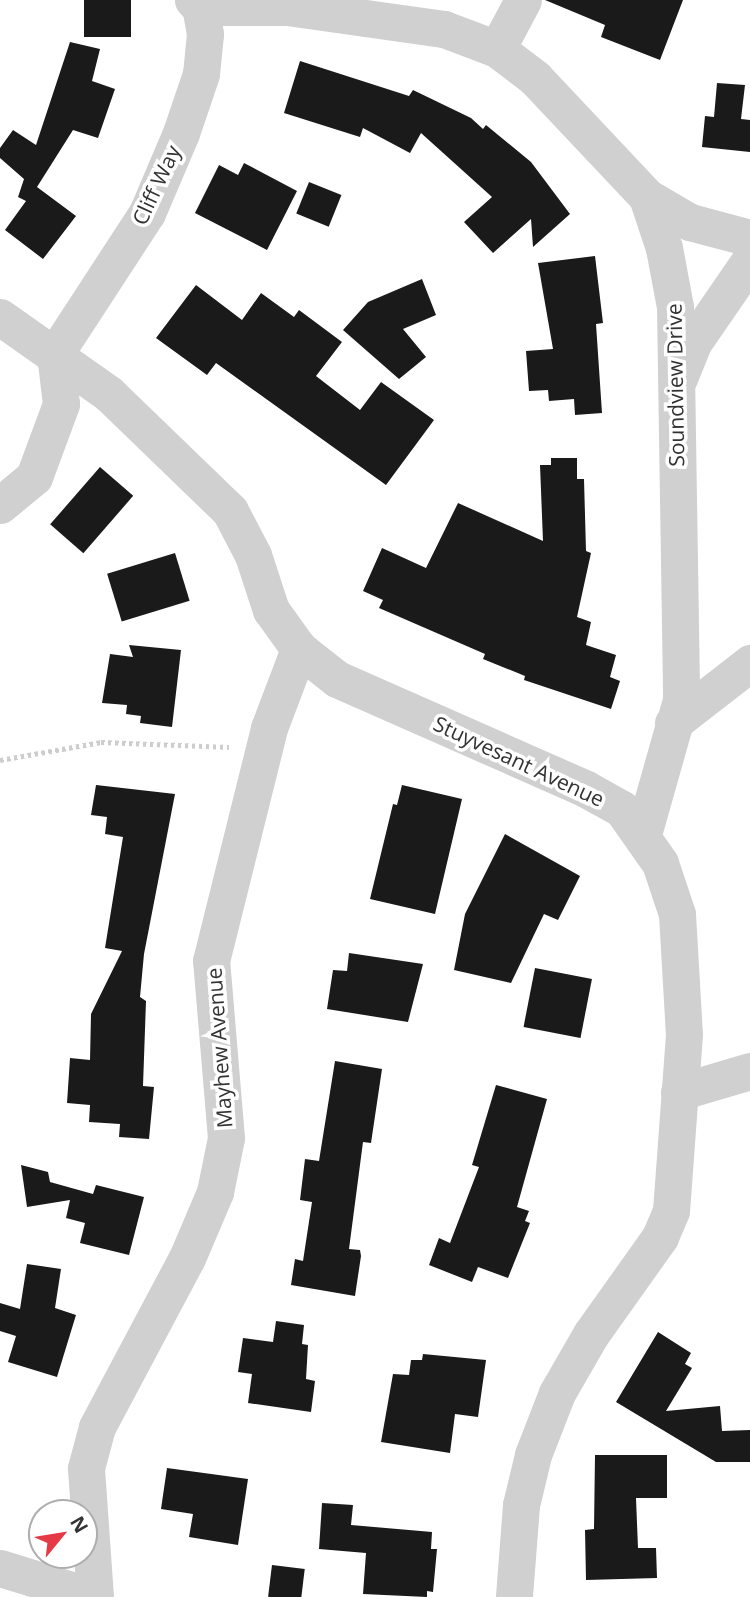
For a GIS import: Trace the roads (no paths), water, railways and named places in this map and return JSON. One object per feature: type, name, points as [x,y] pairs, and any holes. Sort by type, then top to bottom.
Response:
[{"type":"street","points":[[497,49],[523,0]]},
{"type":"street","name":"Soundview Drive","points":[[197,4],[287,7],[444,29],[497,49],[535,78],[648,197],[664,248],[675,307],[681,700],[643,834]]},
{"type":"street","name":"Cliff Way","points":[[55,354],[147,213],[181,133],[201,74],[205,34],[197,4]]},
{"type":"street","points":[[648,197],[690,222],[750,238]]},
{"type":"street","points":[[675,397],[682,364],[750,260]]},
{"type":"street","name":"Stuyvesant Avenue","points":[[0,317],[110,394],[230,510],[253,555],[271,610],[299,649],[337,679],[586,789],[622,809],[643,834],[660,863],[677,914],[684,1034],[671,1211],[660,1237],[591,1334],[557,1393],[533,1455],[521,1505],[514,1597]]},
{"type":"street","points":[[0,505],[34,477],[61,404],[55,354]]},
{"type":"street","name":"Mayhew Avenue","points":[[95,1597],[86,1468],[97,1427],[187,1258],[218,1178],[226,1138],[211,961],[264,749],[284,682],[299,649]]},
{"type":"street","points":[[673,723],[750,663]]},
{"type":"street","points":[[679,1092],[750,1071]]},
{"type":"street","points":[[0,1568],[95,1597]]}]
